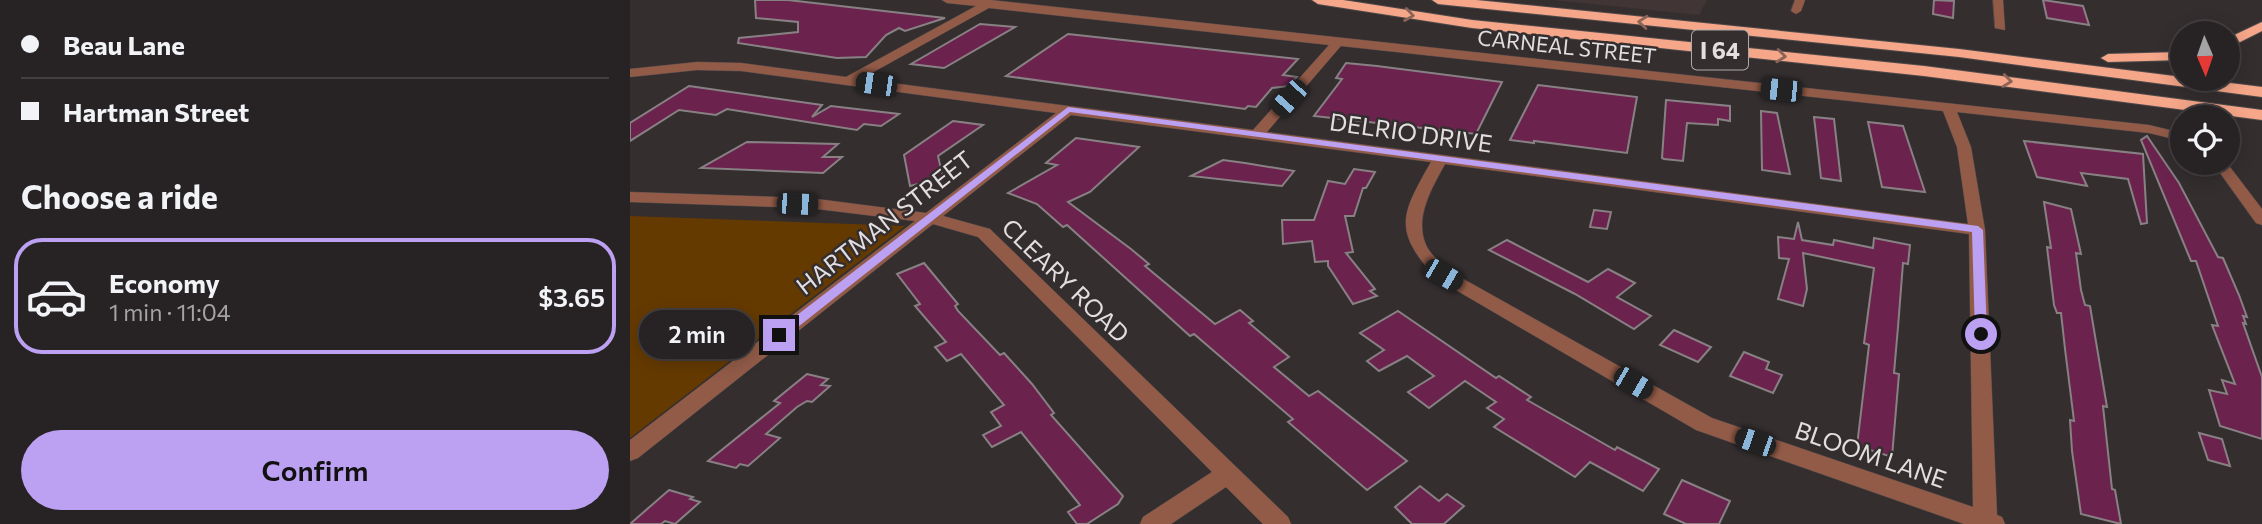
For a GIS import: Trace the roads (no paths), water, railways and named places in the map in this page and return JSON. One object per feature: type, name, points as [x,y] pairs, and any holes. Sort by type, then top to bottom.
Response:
[{"type":"highway","name":"I 64","points":[[1318,0],[1472,24],[1924,71],[2262,115]]},
{"type":"highway","name":"I 64","points":[[1438,0],[2025,60],[2262,92]]},
{"type":"highway","points":[[2240,38],[2262,26]]},
{"type":"highway","points":[[1711,29],[2017,53],[2130,59],[2170,57]]},
{"type":"highway","points":[[2017,53],[2170,72]]},
{"type":"highway","points":[[2240,80],[2262,83]]},
{"type":"street","name":"CARNEAL STREET","points":[[947,0],[992,2],[2149,129],[2170,134]]},
{"type":"street","points":[[1998,0],[2001,29]]},
{"type":"street","points":[[848,80],[992,2]]},
{"type":"street","points":[[1257,135],[1338,42]]},
{"type":"street","name":"DELRIO DRIVE","points":[[630,73],[723,65],[1978,230]]},
{"type":"street","points":[[1948,107],[1964,147],[1978,230],[1989,523]]},
{"type":"street","name":"HARTMAN STREET","points":[[630,452],[1068,110]]},
{"type":"street","name":"BLOOM LANE","points":[[1440,159],[1424,188],[1412,222],[1419,248],[1443,275],[1704,424],[1989,523]]},
{"type":"street","points":[[2229,175],[2262,220]]},
{"type":"street","name":"CLEARY ROAD","points":[[630,197],[818,205],[953,223],[989,238],[1279,524]]},
{"type":"street","points":[[1152,524],[1229,473]]}]
